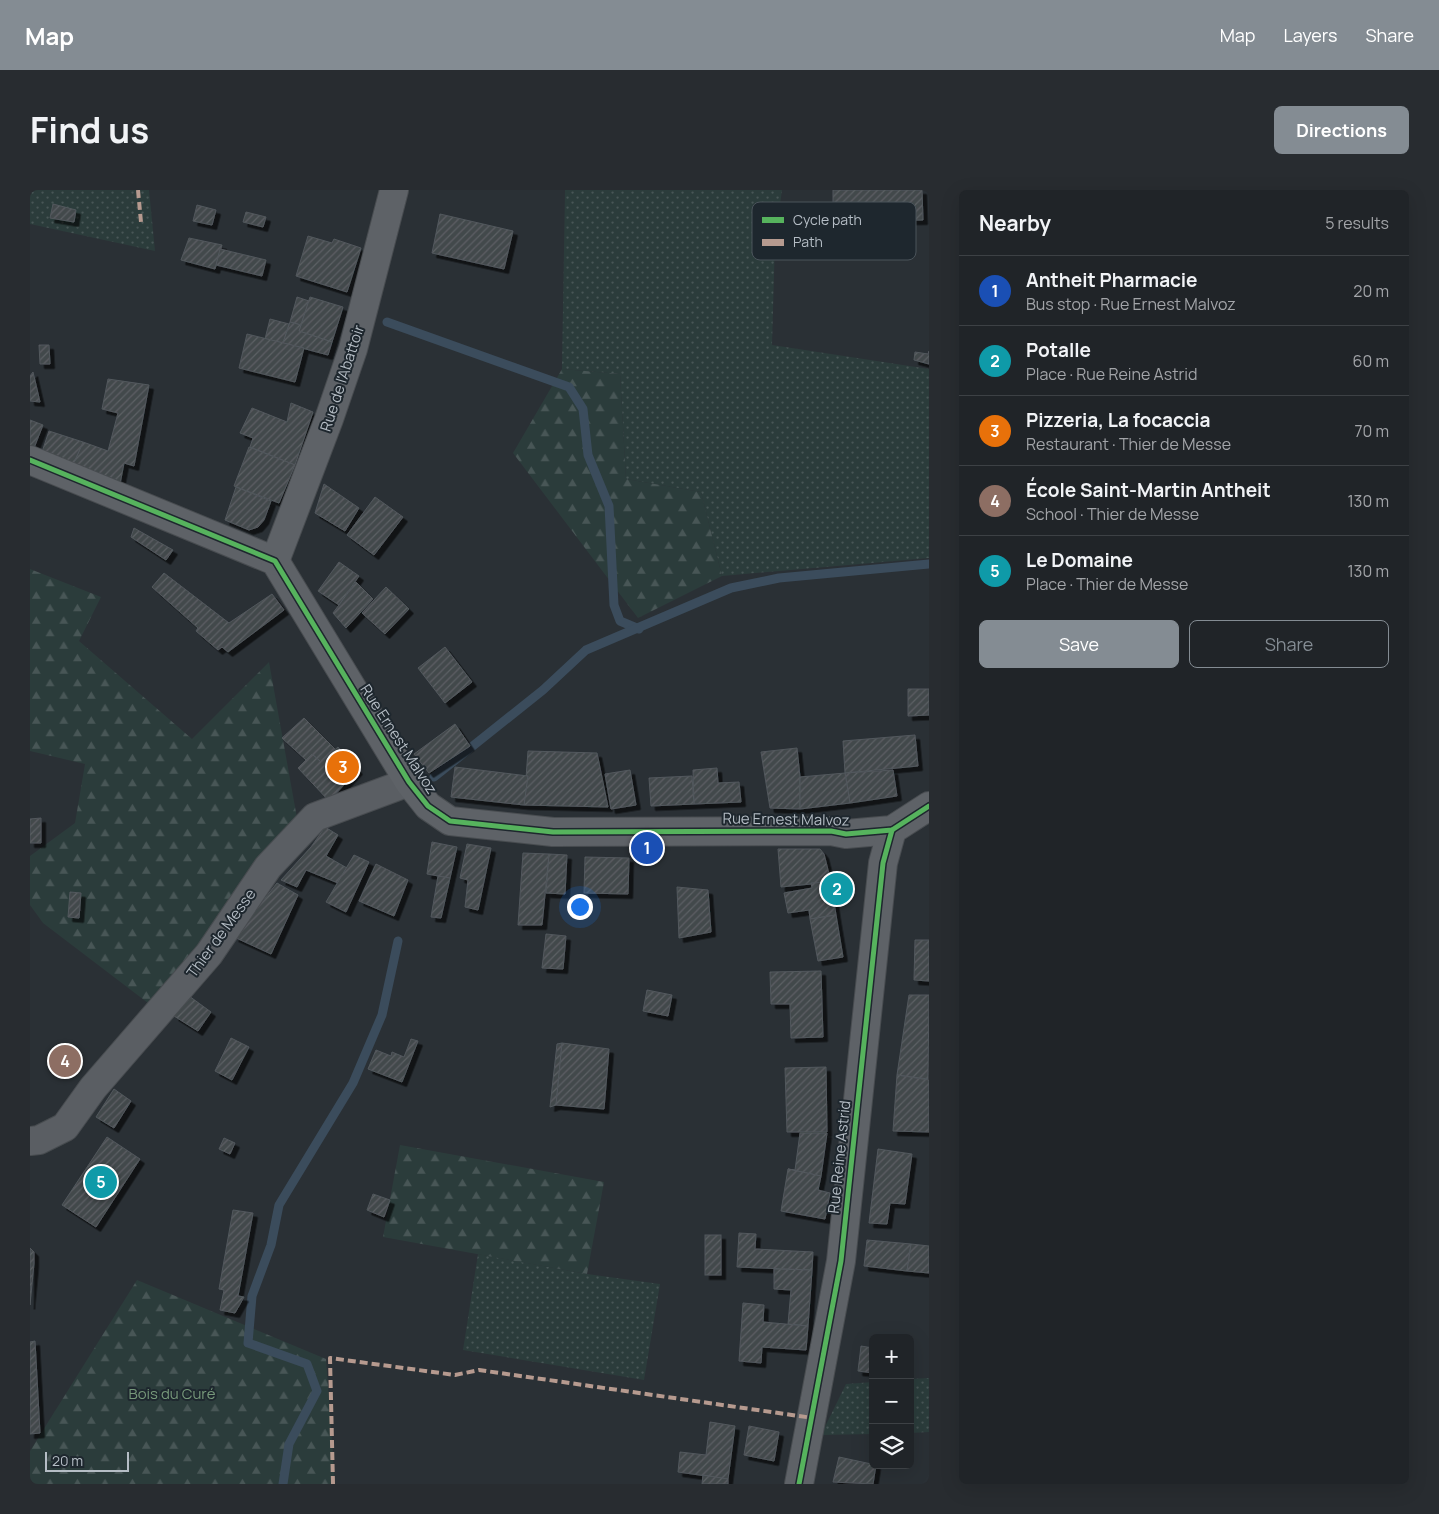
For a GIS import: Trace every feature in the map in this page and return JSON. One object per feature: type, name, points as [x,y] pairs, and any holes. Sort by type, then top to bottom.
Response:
[{"type":"street","name":"Rue de l'Abattoir","points":[[275,561],[329,419],[353,349],[394,190]]},
{"type":"street","points":[[30,460],[275,561]]},
{"type":"street","name":"Rue Ernest Malvoz","points":[[275,561],[409,782],[428,806],[450,820],[553,832],[831,831],[846,834],[892,830]]},
{"type":"street","name":"Thier de Messe","points":[[30,1141],[39,1140],[65,1127],[93,1088],[209,954],[268,867],[315,817],[409,782]]},
{"type":"street","points":[[892,830],[929,806]]},
{"type":"street","name":"Rue Reine Astrid","points":[[799,1484],[841,1262],[883,862],[892,830]]},
{"type":"green space","points":[[30,190],[149,190],[155,251],[30,224]]},
{"type":"green space","points":[[565,190],[782,190],[780,202],[752,202],[752,260],[774,260],[772,345],[929,369],[929,558],[722,576],[701,492],[626,479],[620,374],[562,369]]},
{"type":"green space","points":[[562,369],[620,374],[626,479],[701,492],[722,576],[638,618],[513,453]]},
{"type":"green space","points":[[30,569],[101,597],[79,641],[192,739],[269,662],[297,818],[260,855],[202,949],[148,1003],[43,923],[30,905],[30,856],[75,823],[85,764],[30,751]]},
{"type":"green space","points":[[400,1145],[604,1182],[587,1274],[383,1237]]},
{"type":"green space","points":[[478,1254],[587,1274],[660,1284],[644,1380],[463,1350]]},
{"type":"green space","name":"Bois du Curé","points":[[137,1280],[326,1359],[335,1484],[30,1484],[30,1451]]},
{"type":"green space","points":[[929,1378],[929,1432],[914,1433],[914,1379]]},
{"type":"green space","points":[[869,1382],[869,1434],[821,1435],[846,1384]]},
{"type":"building","points":[[833,190],[922,190],[923,220],[916,220],[916,202],[833,202]]},
{"type":"building","points":[[53,204],[76,210],[74,222],[50,218]]},
{"type":"building","points":[[197,205],[216,210],[212,225],[193,221]]},
{"type":"building","points":[[246,212],[266,217],[263,227],[243,222]]},
{"type":"building","points":[[440,214],[513,231],[504,269],[432,253]]},
{"type":"building","points":[[308,236],[332,243],[334,239],[361,248],[347,292],[296,276]]},
{"type":"building","points":[[189,238],[222,245],[215,269],[181,260]]},
{"type":"building","points":[[220,249],[266,260],[262,276],[216,265]]},
{"type":"building","points":[[297,297],[309,301],[301,325],[290,322]]},
{"type":"building","points":[[310,297],[343,307],[332,342],[299,331]]},
{"type":"building","points":[[270,319],[289,324],[283,343],[265,339]]},
{"type":"building","points":[[290,322],[301,325],[299,331],[332,342],[328,355],[283,343]]},
{"type":"building","points":[[247,334],[304,348],[295,382],[239,368]]},
{"type":"building","points":[[39,345],[49,345],[50,364],[40,364]]},
{"type":"building","points":[[929,351],[929,364],[914,360],[915,352],[928,354]]},
{"type":"building","points":[[33,372],[40,402],[30,401],[30,376]]},
{"type":"building","points":[[108,379],[149,385],[134,466],[124,463],[120,484],[73,465],[83,442],[108,451],[118,413],[102,409]]},
{"type":"building","points":[[291,403],[313,412],[295,465],[250,447],[253,438],[240,433],[252,408],[287,422]]},
{"type":"building","points":[[30,420],[43,425],[34,448],[30,446]]},
{"type":"building","points":[[49,431],[83,442],[73,465],[42,452]]},
{"type":"building","points":[[249,447],[295,465],[279,503],[234,486]]},
{"type":"building","points":[[324,484],[359,508],[345,531],[315,513]]},
{"type":"building","points":[[236,487],[271,501],[264,520],[258,527],[249,530],[225,520]]},
{"type":"building","points":[[375,497],[403,517],[374,555],[347,535]]},
{"type":"building","points":[[134,528],[173,550],[166,560],[131,537]]},
{"type":"building","points":[[339,562],[359,576],[339,605],[318,591]]},
{"type":"building","points":[[164,573],[229,623],[272,594],[284,610],[228,652],[222,647],[218,650],[196,631],[198,628],[152,587]]},
{"type":"building","points":[[356,582],[373,599],[346,628],[333,613]]},
{"type":"building","points":[[386,587],[409,609],[385,634],[362,613]]},
{"type":"building","points":[[445,647],[472,682],[445,703],[418,668]]},
{"type":"building","points":[[908,689],[929,689],[929,715],[908,716]]},
{"type":"building","points":[[304,718],[335,749],[321,762],[312,754],[306,760],[282,738]]},
{"type":"building","points":[[455,724],[470,746],[429,773],[414,754]]},
{"type":"building","points":[[915,735],[918,766],[845,773],[843,741]]},
{"type":"building","points":[[338,747],[358,770],[329,801],[298,768],[312,754],[321,762]]},
{"type":"building","points":[[797,748],[800,777],[800,809],[770,808],[761,752]]},
{"type":"building","points":[[528,751],[597,753],[608,807],[524,805]]},
{"type":"building","points":[[455,767],[528,776],[524,805],[451,797]]},
{"type":"building","points":[[717,768],[718,783],[739,782],[741,802],[694,804],[693,770]]},
{"type":"building","points":[[630,770],[636,805],[611,809],[605,774]]},
{"type":"building","points":[[893,770],[897,796],[850,803],[845,773]]},
{"type":"building","points":[[845,773],[850,803],[800,809],[800,777]]},
{"type":"building","points":[[692,776],[694,804],[651,806],[649,778]]},
{"type":"building","points":[[41,818],[41,843],[30,843],[30,819]]},
{"type":"building","points":[[325,827],[338,835],[326,856],[347,868],[338,883],[306,870],[297,887],[281,880],[311,847]]},
{"type":"building","points":[[432,842],[457,847],[450,878],[427,874]]},
{"type":"building","points":[[467,844],[491,848],[478,910],[465,907],[468,880],[460,878]]},
{"type":"building","points":[[778,849],[820,849],[824,854],[831,882],[781,887]]},
{"type":"building","points":[[523,853],[549,854],[542,925],[518,925]]},
{"type":"building","points":[[549,854],[567,855],[565,894],[546,893]]},
{"type":"building","points":[[354,855],[369,862],[346,912],[326,902]]},
{"type":"building","points":[[585,857],[629,858],[628,894],[584,893]]},
{"type":"building","points":[[376,864],[408,880],[394,916],[359,901]]},
{"type":"building","points":[[438,876],[450,878],[441,918],[431,917]]},
{"type":"building","points":[[831,882],[836,915],[810,919],[809,910],[788,913],[784,893],[812,888],[811,883]]},
{"type":"building","points":[[277,883],[298,895],[271,954],[234,937]]},
{"type":"building","points":[[677,887],[708,890],[711,932],[679,938]]},
{"type":"building","points":[[70,892],[81,893],[79,918],[68,917]]},
{"type":"building","points":[[836,915],[843,957],[818,961],[810,919]]},
{"type":"building","points":[[546,934],[566,936],[563,969],[542,968]]},
{"type":"building","points":[[915,940],[929,940],[929,981],[914,980]]},
{"type":"building","points":[[821,971],[823,1037],[791,1038],[790,1004],[771,1004],[770,972]]},
{"type":"building","points":[[647,990],[672,995],[668,1016],[643,1011]]},
{"type":"building","points":[[909,995],[929,995],[928,1079],[897,1075]]},
{"type":"building","points":[[189,996],[211,1012],[198,1031],[174,1016]]},
{"type":"building","points":[[231,1038],[249,1047],[232,1080],[215,1071]]},
{"type":"building","points":[[411,1039],[418,1041],[402,1082],[368,1069],[376,1050],[391,1056],[392,1052],[404,1057]]},
{"type":"building","points":[[562,1043],[556,1105],[550,1107],[557,1044]]},
{"type":"building","points":[[562,1043],[609,1049],[604,1109],[556,1105]]},
{"type":"building","points":[[826,1067],[827,1132],[787,1132],[785,1068]]},
{"type":"building","points":[[897,1075],[929,1080],[929,1132],[893,1131]]},
{"type":"building","points":[[114,1089],[131,1101],[114,1128],[96,1117]]},
{"type":"building","points":[[800,1133],[827,1133],[821,1176],[788,1169],[795,1170]]},
{"type":"building","points":[[107,1137],[140,1159],[96,1227],[62,1205]]},
{"type":"building","points":[[224,1138],[235,1143],[230,1154],[219,1149]]},
{"type":"building","points":[[878,1149],[912,1154],[905,1204],[890,1203],[887,1224],[869,1223]]},
{"type":"building","points":[[788,1169],[821,1176],[818,1190],[830,1193],[825,1219],[781,1211]]},
{"type":"building","points":[[373,1194],[390,1200],[384,1217],[367,1210]]},
{"type":"building","points":[[233,1210],[253,1213],[238,1296],[244,1297],[235,1313],[220,1310],[224,1290],[219,1289]]},
{"type":"building","points":[[739,1233],[756,1234],[755,1249],[813,1252],[812,1270],[737,1267]]},
{"type":"building","points":[[705,1235],[721,1235],[721,1275],[705,1275]]},
{"type":"building","points":[[867,1240],[911,1244],[907,1271],[864,1266]]},
{"type":"building","points":[[911,1244],[929,1246],[929,1273],[907,1271]]},
{"type":"building","points":[[30,1248],[34,1252],[34,1263],[30,1305]]},
{"type":"building","points":[[774,1269],[812,1270],[808,1326],[788,1324],[791,1290],[774,1289]]},
{"type":"building","points":[[743,1303],[764,1305],[763,1322],[808,1326],[806,1350],[762,1347],[761,1363],[739,1361]]},
{"type":"building","points":[[35,1341],[40,1433],[30,1434],[30,1342]]},
{"type":"building","points":[[861,1346],[869,1347],[869,1372],[858,1371]]},
{"type":"building","points":[[710,1422],[735,1426],[728,1479],[678,1472],[680,1452],[706,1455]]},
{"type":"building","points":[[749,1426],[779,1432],[774,1461],[744,1455]]},
{"type":"building","points":[[839,1457],[869,1463],[869,1469],[875,1469],[873,1484],[833,1482]]},
{"type":"building","points":[[703,1475],[728,1479],[728,1484],[702,1484]]},
{"type":"waterway","points":[[387,322],[569,387],[583,409],[588,455],[609,506],[614,605],[620,621],[639,629]]},
{"type":"waterway","points":[[434,777],[543,690],[586,650],[731,588],[779,578],[929,564]]},
{"type":"waterway","points":[[283,1484],[289,1444],[317,1391],[307,1364],[248,1343],[252,1296],[271,1245],[279,1205],[353,1083],[382,1015],[398,941]]},
{"type":"marked path","points":[[138,190],[141,222]]},
{"type":"marked path","points":[[333,1484],[330,1358],[455,1375],[479,1370],[813,1418]]},
{"type":"cycle path","points":[[30,460],[275,561],[409,782],[428,806],[450,821],[553,832],[831,831],[846,834],[892,830],[929,806]]},
{"type":"cycle path","points":[[799,1484],[841,1261],[883,863],[892,830]]},
{"type":"place","name":"Pizzeria, La focaccia","points":[[343,767]]},
{"type":"place","name":"Antheit Pharmacie","points":[[647,848]]},
{"type":"place","name":"Potalle","points":[[837,889]]},
{"type":"place","name":"École Saint-Martin Antheit","points":[[65,1061]]},
{"type":"place","name":"Le Domaine","points":[[101,1182]]}]
